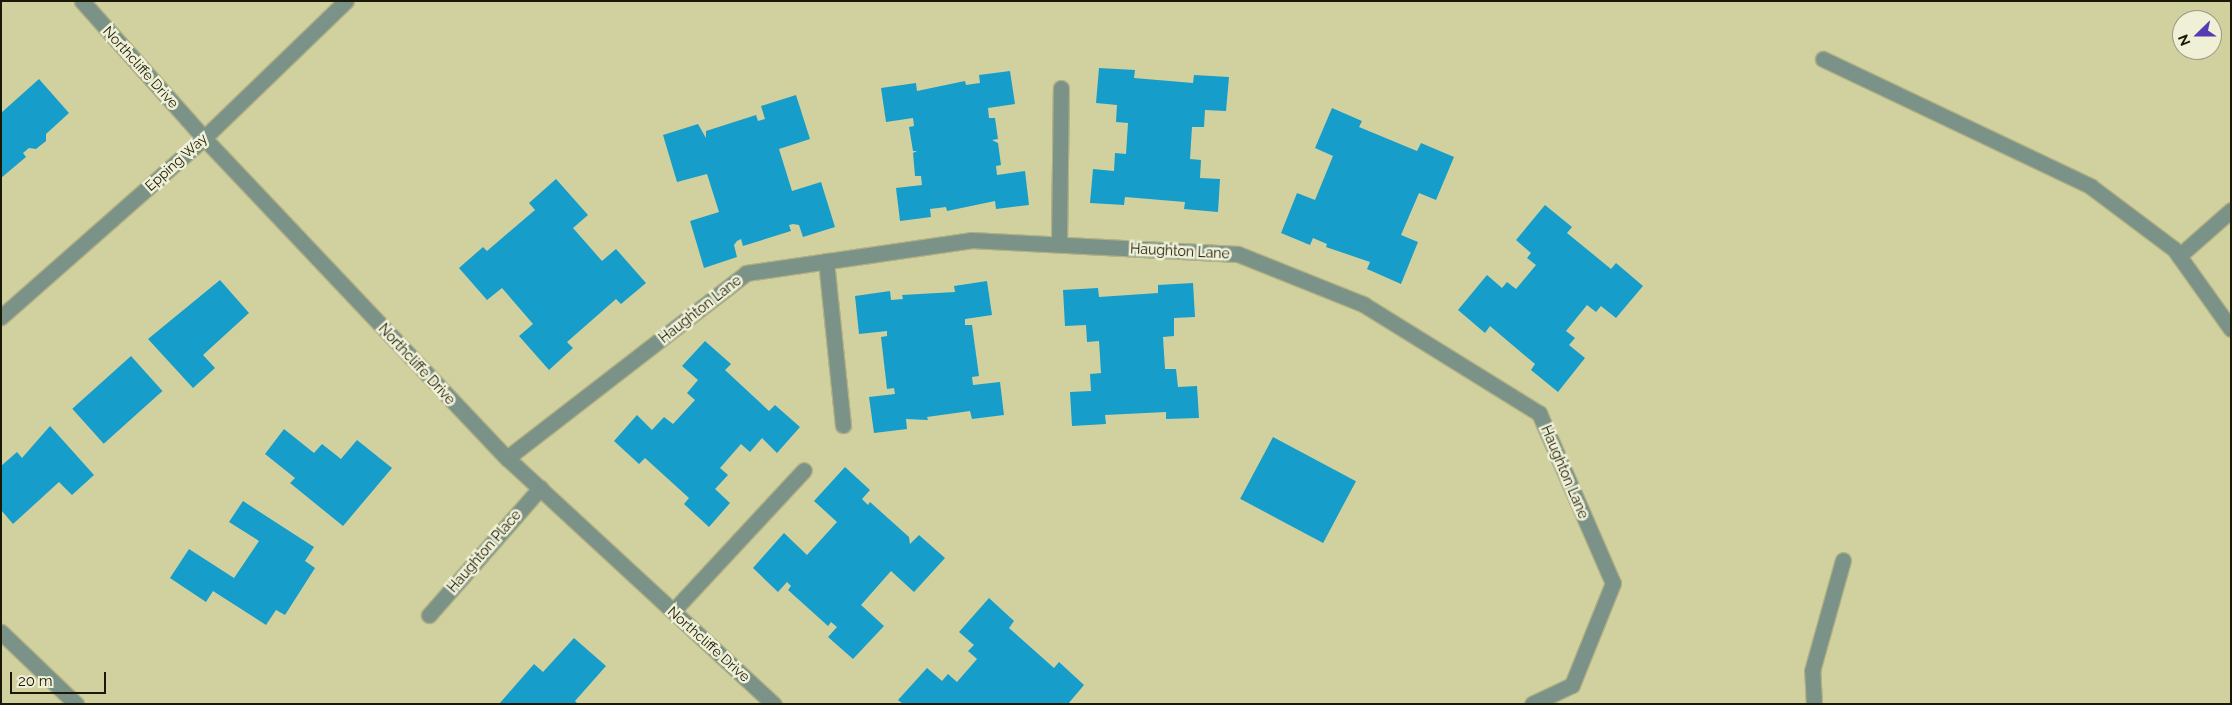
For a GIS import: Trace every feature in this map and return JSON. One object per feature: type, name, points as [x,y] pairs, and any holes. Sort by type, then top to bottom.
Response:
[{"type":"street","name":"Northcliffe Drive","points":[[82,1],[204,138],[507,458],[774,704]]},
{"type":"street","name":"Epping Way","points":[[1,317],[204,138],[346,1]]},
{"type":"street","points":[[1823,60],[2090,186],[2135,216],[2179,256],[2231,328]]},
{"type":"street","points":[[1059,244],[1061,88]]},
{"type":"street","points":[[2179,256],[2231,210]]},
{"type":"street","name":"Haughton Lane","points":[[507,458],[746,273],[971,240],[1238,254],[1363,304],[1539,413],[1613,583],[1572,685],[1532,704]]},
{"type":"street","points":[[826,261],[843,426]]},
{"type":"street","points":[[673,611],[804,470]]},
{"type":"street","name":"Haughton Place","points":[[429,615],[540,488]]},
{"type":"street","points":[[1814,704],[1812,671],[1843,560]]},
{"type":"street","points":[[1,632],[76,704]]},
{"type":"building","points":[[1099,68],[1135,70],[1134,78],[1193,83],[1194,75],[1229,77],[1226,111],[1205,110],[1204,127],[1192,127],[1190,159],[1201,160],[1200,178],[1220,179],[1218,212],[1184,209],[1185,202],[1125,197],[1124,205],[1090,203],[1093,169],[1114,171],[1115,153],[1126,154],[1128,123],[1116,122],[1117,105],[1096,103]]},
{"type":"building","points":[[1010,71],[1015,104],[988,108],[989,118],[995,118],[998,139],[992,140],[998,143],[1001,165],[996,166],[997,175],[1025,171],[1029,205],[996,209],[995,201],[947,211],[946,207],[930,209],[931,217],[900,221],[896,188],[922,185],[921,176],[915,176],[913,153],[917,151],[913,151],[909,127],[914,126],[913,118],[886,122],[881,88],[916,83],[917,91],[965,81],[966,85],[980,83],[979,75]]},
{"type":"building","points":[[39,79],[69,113],[46,134],[46,141],[36,149],[29,148],[23,153],[26,157],[1,178],[1,113]]},
{"type":"building","points":[[796,95],[810,139],[779,149],[792,191],[821,182],[835,227],[803,237],[799,225],[793,224],[789,225],[791,231],[743,246],[741,239],[734,245],[737,257],[704,268],[690,221],[719,212],[707,174],[677,182],[663,135],[698,124],[706,138],[706,131],[756,115],[758,121],[765,119],[761,106]]},
{"type":"building","points":[[1332,108],[1362,121],[1359,127],[1417,151],[1421,143],[1454,157],[1436,200],[1419,193],[1401,235],[1418,242],[1401,284],[1367,269],[1370,262],[1326,247],[1327,244],[1313,238],[1310,245],[1281,233],[1297,193],[1315,200],[1333,156],[1315,148]]},
{"type":"building","points":[[556,179],[588,215],[573,228],[602,261],[616,249],[646,283],[621,304],[616,299],[567,342],[573,348],[549,370],[519,336],[533,324],[502,288],[487,300],[459,268],[483,247],[487,251],[535,210],[529,203]]},
{"type":"building","points":[[1545,205],[1572,227],[1567,233],[1611,269],[1616,263],[1643,286],[1616,318],[1601,306],[1596,312],[1587,305],[1566,331],[1575,338],[1569,345],[1585,358],[1558,392],[1531,370],[1535,364],[1490,326],[1485,333],[1458,310],[1487,275],[1502,288],[1507,282],[1516,289],[1536,265],[1527,258],[1531,253],[1516,240]]},
{"type":"building","points":[[220,280],[249,313],[203,355],[215,368],[193,388],[148,339]]},
{"type":"building","points":[[987,281],[992,315],[965,319],[965,325],[972,325],[979,376],[972,377],[973,385],[1000,382],[1004,415],[972,419],[970,411],[927,417],[928,420],[906,419],[907,429],[874,433],[869,397],[895,394],[894,388],[887,389],[881,337],[887,336],[887,331],[859,334],[855,296],[890,291],[891,300],[903,299],[902,295],[955,292],[954,286]]},
{"type":"building","points":[[1193,283],[1195,317],[1174,318],[1174,336],[1163,337],[1165,369],[1176,369],[1178,387],[1197,386],[1199,418],[1166,419],[1166,412],[1105,415],[1106,424],[1072,426],[1070,392],[1091,391],[1090,374],[1101,373],[1099,341],[1087,342],[1086,325],[1065,326],[1063,290],[1098,288],[1099,297],[1158,293],[1158,285]]},
{"type":"building","points":[[705,341],[731,364],[725,370],[769,411],[775,405],[800,427],[777,453],[762,438],[750,452],[741,444],[720,468],[728,475],[715,489],[730,503],[709,527],[684,504],[689,498],[645,458],[639,464],[614,441],[637,415],[652,430],[664,417],[673,424],[695,400],[687,393],[698,380],[682,366]]},
{"type":"building","points":[[131,356],[162,391],[104,444],[72,409]]},
{"type":"building","points":[[50,426],[94,475],[72,495],[59,482],[13,524],[1,510],[1,466],[17,452],[22,458]]},
{"type":"building","points":[[284,429],[314,453],[322,444],[341,459],[357,440],[392,468],[343,526],[290,483],[295,478],[265,454]]},
{"type":"building","points":[[1273,437],[1356,481],[1323,543],[1240,499]]},
{"type":"building","points":[[845,467],[870,490],[862,499],[868,505],[870,502],[909,537],[910,544],[919,535],[945,558],[914,592],[891,571],[861,605],[884,626],[853,659],[828,637],[837,627],[831,622],[828,626],[788,590],[791,586],[787,582],[778,592],[753,568],[784,533],[807,555],[837,522],[814,501]]},
{"type":"building","points":[[243,501],[314,547],[305,561],[315,568],[285,615],[276,610],[266,625],[213,591],[206,602],[170,578],[189,549],[234,578],[259,541],[229,522]]},
{"type":"building","points":[[989,598],[1014,621],[1009,628],[1054,668],[1059,662],[1084,685],[1068,704],[903,704],[898,700],[927,668],[942,681],[948,674],[957,682],[977,659],[968,651],[974,645],[959,632]]},
{"type":"building","points":[[574,638],[606,666],[575,701],[578,704],[499,704],[534,664],[543,672]]}]
